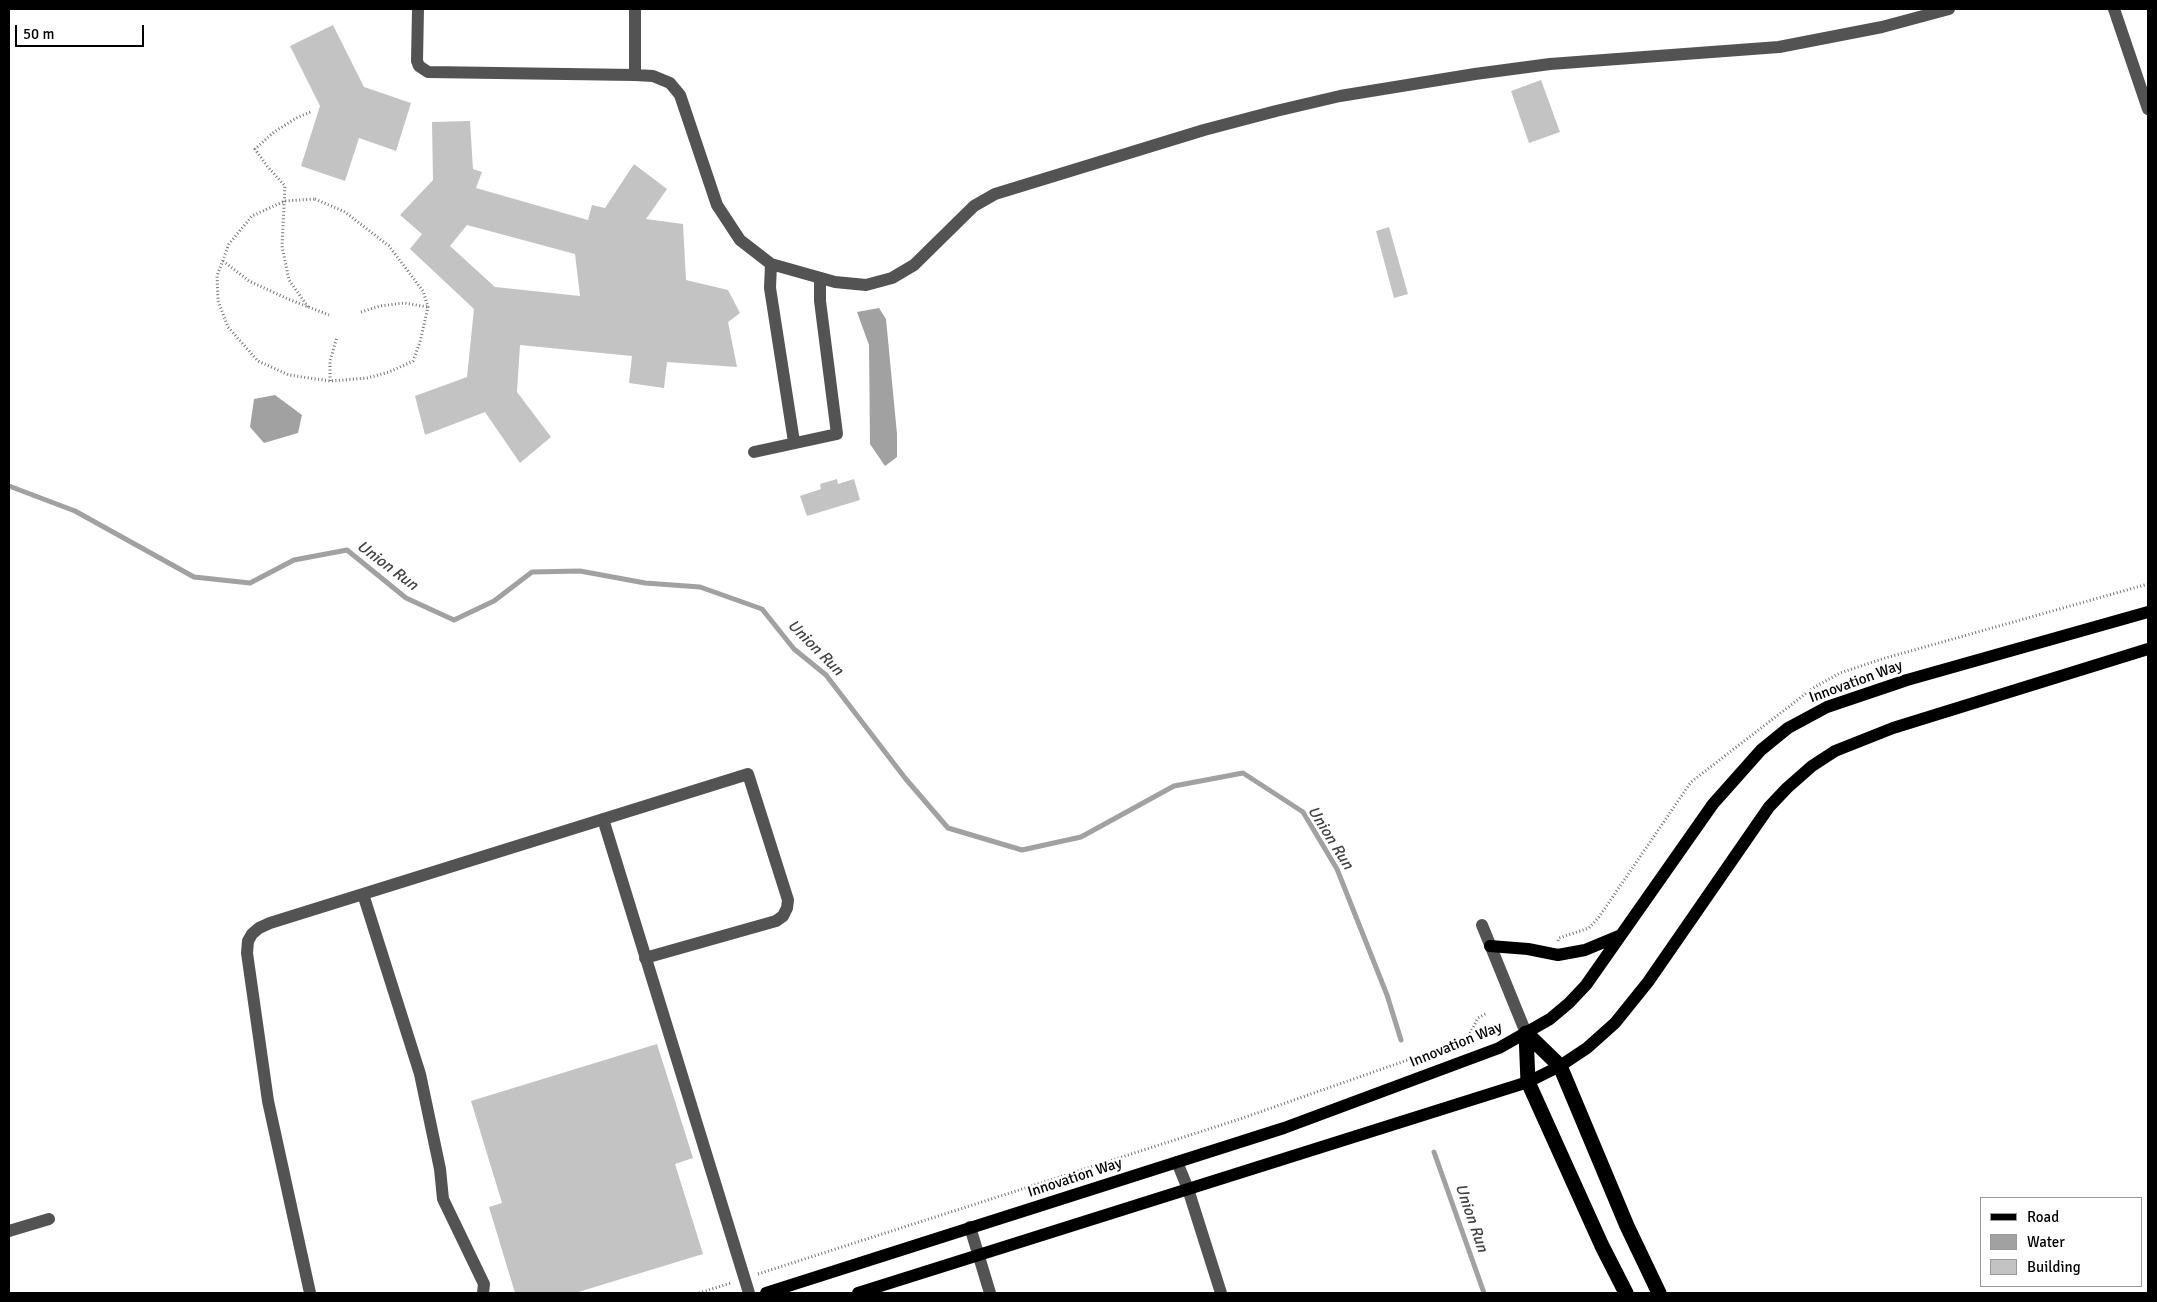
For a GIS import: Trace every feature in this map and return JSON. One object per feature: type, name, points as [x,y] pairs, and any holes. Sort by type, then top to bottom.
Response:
[{"type":"highway","points":[[1526,1033],[1560,1066],[1627,1226],[1659,1293]]},
{"type":"highway","points":[[1526,1033],[1528,1082],[1602,1246],[1626,1293]]},
{"type":"main road","name":"Innovation Way","points":[[766,1293],[1293,1125],[1499,1048],[1550,1019],[1570,1003],[1586,985],[1712,804],[1761,750],[1788,728],[1827,707],[1907,680],[2148,612]]},
{"type":"main road","points":[[858,1293],[1528,1082],[1560,1066],[1587,1048],[1614,1023],[1653,974],[1769,807],[1812,766],[1835,752],[1892,728],[2148,649]]},
{"type":"main road","points":[[1490,946],[1528,949],[1558,955],[1585,950],[1621,935]]},
{"type":"street","points":[[418,9],[417,61],[419,66],[428,72],[634,75],[653,76],[670,83],[680,94],[717,205],[740,240],[771,264],[835,282],[866,285],[892,278],[914,266],[968,212],[995,194],[1276,110],[1340,96],[1550,64],[1779,46],[1882,27],[1949,9]]},
{"type":"street","points":[[634,75],[636,9]]},
{"type":"street","points":[[2114,9],[2148,110]]},
{"type":"street","points":[[771,264],[770,288],[794,442]]},
{"type":"street","points":[[754,452],[838,434],[820,301],[820,278]]},
{"type":"street","points":[[310,1293],[268,1101],[247,953],[248,941],[259,928],[748,774],[788,900],[783,916],[776,920],[644,958]]},
{"type":"street","points":[[603,819],[644,958],[749,1293]]},
{"type":"street","points":[[363,894],[420,1074],[440,1169],[443,1199],[484,1284],[483,1293]]},
{"type":"street","points":[[1482,924],[1526,1033]]},
{"type":"street","points":[[1177,1162],[1188,1189],[1221,1293]]},
{"type":"street","points":[[9,1231],[49,1219]]},
{"type":"street","points":[[970,1228],[990,1293]]},
{"type":"path","points":[[308,307],[289,280],[282,246],[285,186],[266,166],[255,149],[274,132],[298,117],[311,112]]},
{"type":"path","points":[[315,199],[345,212],[389,246],[423,292],[428,307],[420,342],[413,361],[389,372],[367,378],[330,382],[289,375],[258,360],[228,326],[218,301],[217,276],[229,244],[252,216],[285,201],[315,199]]},
{"type":"path","points":[[223,261],[249,281],[329,315]]},
{"type":"path","points":[[361,312],[380,306],[404,303],[428,307]]},
{"type":"path","points":[[330,382],[330,361],[337,337]]},
{"type":"path","points":[[699,1293],[1240,1119],[1453,1044],[1469,1035],[1478,1018],[1487,1014]]},
{"type":"water","points":[[879,308],[886,319],[897,434],[897,457],[885,466],[870,444],[869,345],[857,312]]},
{"type":"water","points":[[275,395],[302,415],[298,433],[264,443],[250,427],[254,399]]},
{"type":"building","points":[[333,25],[364,87],[411,103],[396,151],[359,138],[345,181],[301,166],[320,106],[290,46]]},
{"type":"building","points":[[1541,80],[1560,132],[1529,143],[1511,91]]},
{"type":"building","points":[[470,121],[473,169],[482,172],[476,188],[588,220],[592,205],[605,208],[634,164],[667,189],[646,219],[683,224],[686,280],[728,290],[740,313],[728,322],[737,367],[667,362],[664,388],[629,383],[632,356],[520,345],[517,392],[551,437],[520,463],[485,412],[425,435],[415,396],[467,377],[474,309],[410,249],[422,234],[400,215],[433,180],[432,122]],"holes":[[[467,225],[575,254],[580,296],[495,287],[450,246]]]},
{"type":"building","points":[[1389,227],[1408,294],[1394,298],[1376,231]]},
{"type":"building","points":[[837,479],[838,484],[854,479],[860,500],[807,516],[800,496],[821,489],[820,484]]},
{"type":"building","points":[[657,1044],[693,1158],[675,1164],[703,1254],[575,1293],[515,1293],[489,1207],[502,1203],[471,1101]]},
{"type":"waterway","name":"Union Run","points":[[9,486],[75,511],[194,577],[250,583],[294,560],[347,550],[406,598],[454,620],[494,601],[532,572],[580,571],[645,583],[700,587],[762,609],[794,649],[826,675],[905,778],[948,828],[1022,850],[1081,837],[1174,786],[1243,773],[1303,812],[1337,869],[1387,995],[1401,1040]]},
{"type":"waterway","name":"Union Run","points":[[1434,1152],[1484,1293]]}]
